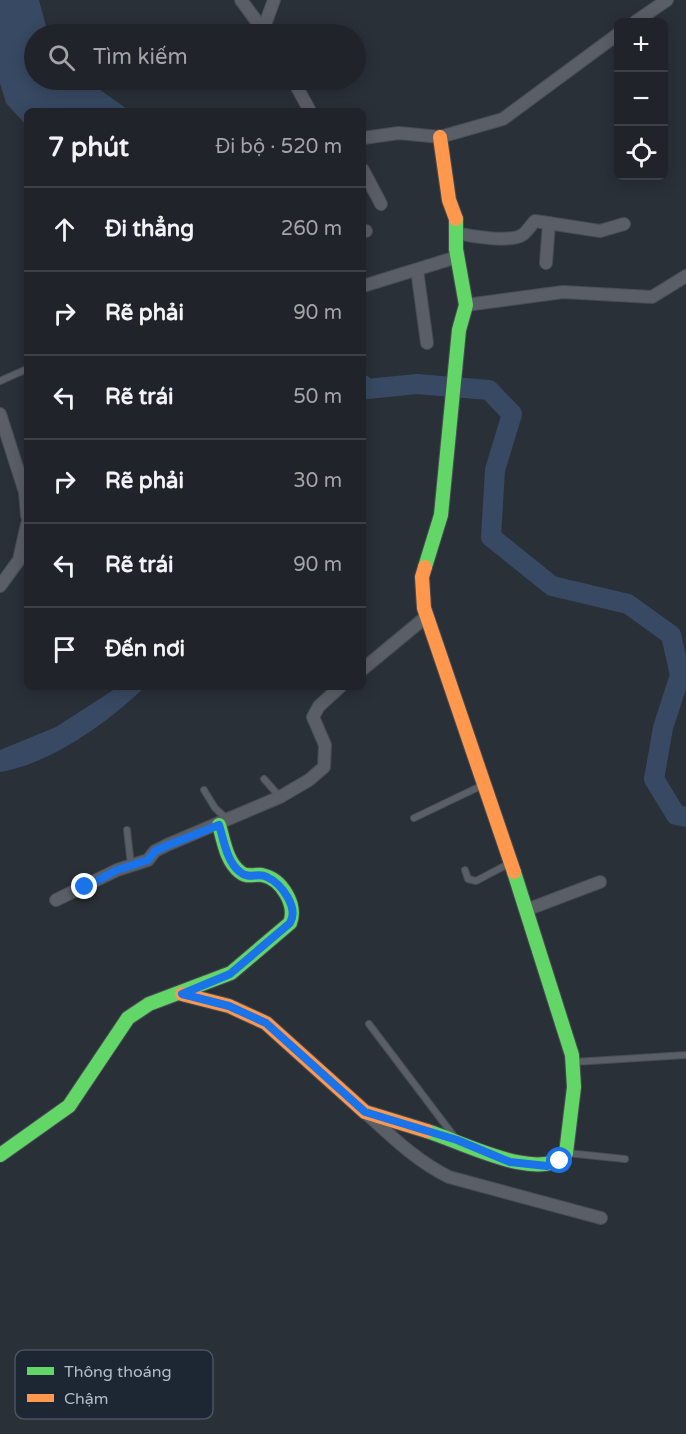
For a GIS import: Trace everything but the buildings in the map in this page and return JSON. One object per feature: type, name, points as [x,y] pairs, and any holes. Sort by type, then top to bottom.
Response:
[{"type":"street","points":[[241,0],[259,24]]},
{"type":"street","points":[[267,24],[274,0]]},
{"type":"street","points":[[641,18],[667,0]]},
{"type":"street","points":[[366,138],[399,133],[440,137],[503,119],[614,37]]},
{"type":"street","points":[[298,90],[308,108]]},
{"type":"street","points":[[365,1112],[457,1140],[510,1162],[547,1166],[560,1161],[566,1153],[574,1087],[573,1058],[568,1039],[485,783],[427,616],[422,577],[441,515],[458,364],[459,330],[465,305],[458,257],[456,218],[449,200],[440,137]]},
{"type":"street","points":[[366,176],[381,204]]},
{"type":"street","points":[[456,233],[477,237],[513,238],[521,236],[535,221],[600,231],[624,224]]},
{"type":"street","points":[[546,263],[549,223]]},
{"type":"street","points":[[366,285],[458,257]]},
{"type":"street","points":[[417,270],[427,343]]},
{"type":"street","points":[[465,305],[563,292],[652,297],[686,276]]},
{"type":"street","points":[[0,414],[24,489]]},
{"type":"street","points":[[0,586],[19,560],[24,538]]},
{"type":"street","points":[[366,667],[427,616]]},
{"type":"street","points":[[56,900],[131,865],[148,860],[155,851],[224,823],[280,797],[309,780],[324,767],[325,745],[313,717],[319,706],[337,690]]},
{"type":"street","points":[[0,1155],[69,1106],[128,1018],[139,1008],[158,998],[182,994],[230,974],[290,923],[294,916],[292,905],[270,878],[265,875],[249,877],[237,869],[227,852],[224,823]]},
{"type":"street","points":[[526,910],[600,882]]},
{"type":"street","points":[[182,994],[229,1006],[266,1023],[406,1149],[434,1170],[449,1177],[601,1218]]},
{"type":"lane","points":[[0,381],[24,370]]},
{"type":"lane","points":[[264,779],[280,797]]},
{"type":"lane","points":[[414,818],[485,783]]},
{"type":"lane","points":[[204,790],[224,823]]},
{"type":"lane","points":[[127,830],[131,865]]},
{"type":"lane","points":[[465,870],[468,879],[476,881],[511,863]]},
{"type":"lane","points":[[369,1024],[457,1140]]},
{"type":"lane","points":[[573,1058],[661,1059],[686,1055]]},
{"type":"lane","points":[[566,1153],[625,1159]]},
{"type":"water","points":[[0,0],[39,0],[45,24],[24,24],[24,90],[100,90],[126,108],[24,108],[24,123],[6,103],[0,83]]},
{"type":"water","points":[[113,690],[142,690],[114,714],[78,740],[39,760],[0,772],[0,750],[56,727]]},
{"type":"waterway","points":[[366,388],[417,384],[489,390],[512,414],[495,470],[491,537],[552,586],[628,604],[671,635],[680,675],[663,728],[654,779],[676,815],[686,817]]},
{"type":"traffic: fast","points":[[425,567],[441,515],[459,330],[466,305],[456,249],[456,219]]},
{"type":"traffic: fast","points":[[0,1155],[69,1106],[128,1018],[149,1004],[231,973],[290,923],[291,908],[281,887],[269,877],[245,875],[240,872],[226,850],[219,825]]},
{"type":"traffic: fast","points":[[427,1131],[479,1151],[520,1163],[554,1162],[566,1153],[574,1087],[572,1055],[514,872]]},
{"type":"traffic: slow","points":[[440,137],[449,200],[456,219]]},
{"type":"traffic: slow","points":[[425,567],[422,577],[424,608],[514,872]]},
{"type":"traffic: slow","points":[[182,994],[229,1006],[266,1023],[365,1112],[427,1131]]},
{"type":"route","points":[[85,887],[117,870],[148,860],[155,851],[219,825],[227,852],[237,869],[249,877],[265,875],[270,878],[292,905],[294,916],[290,923],[230,974],[182,994],[229,1006],[266,1023],[365,1112],[463,1142],[485,1154],[510,1162],[547,1166],[560,1161]]}]
